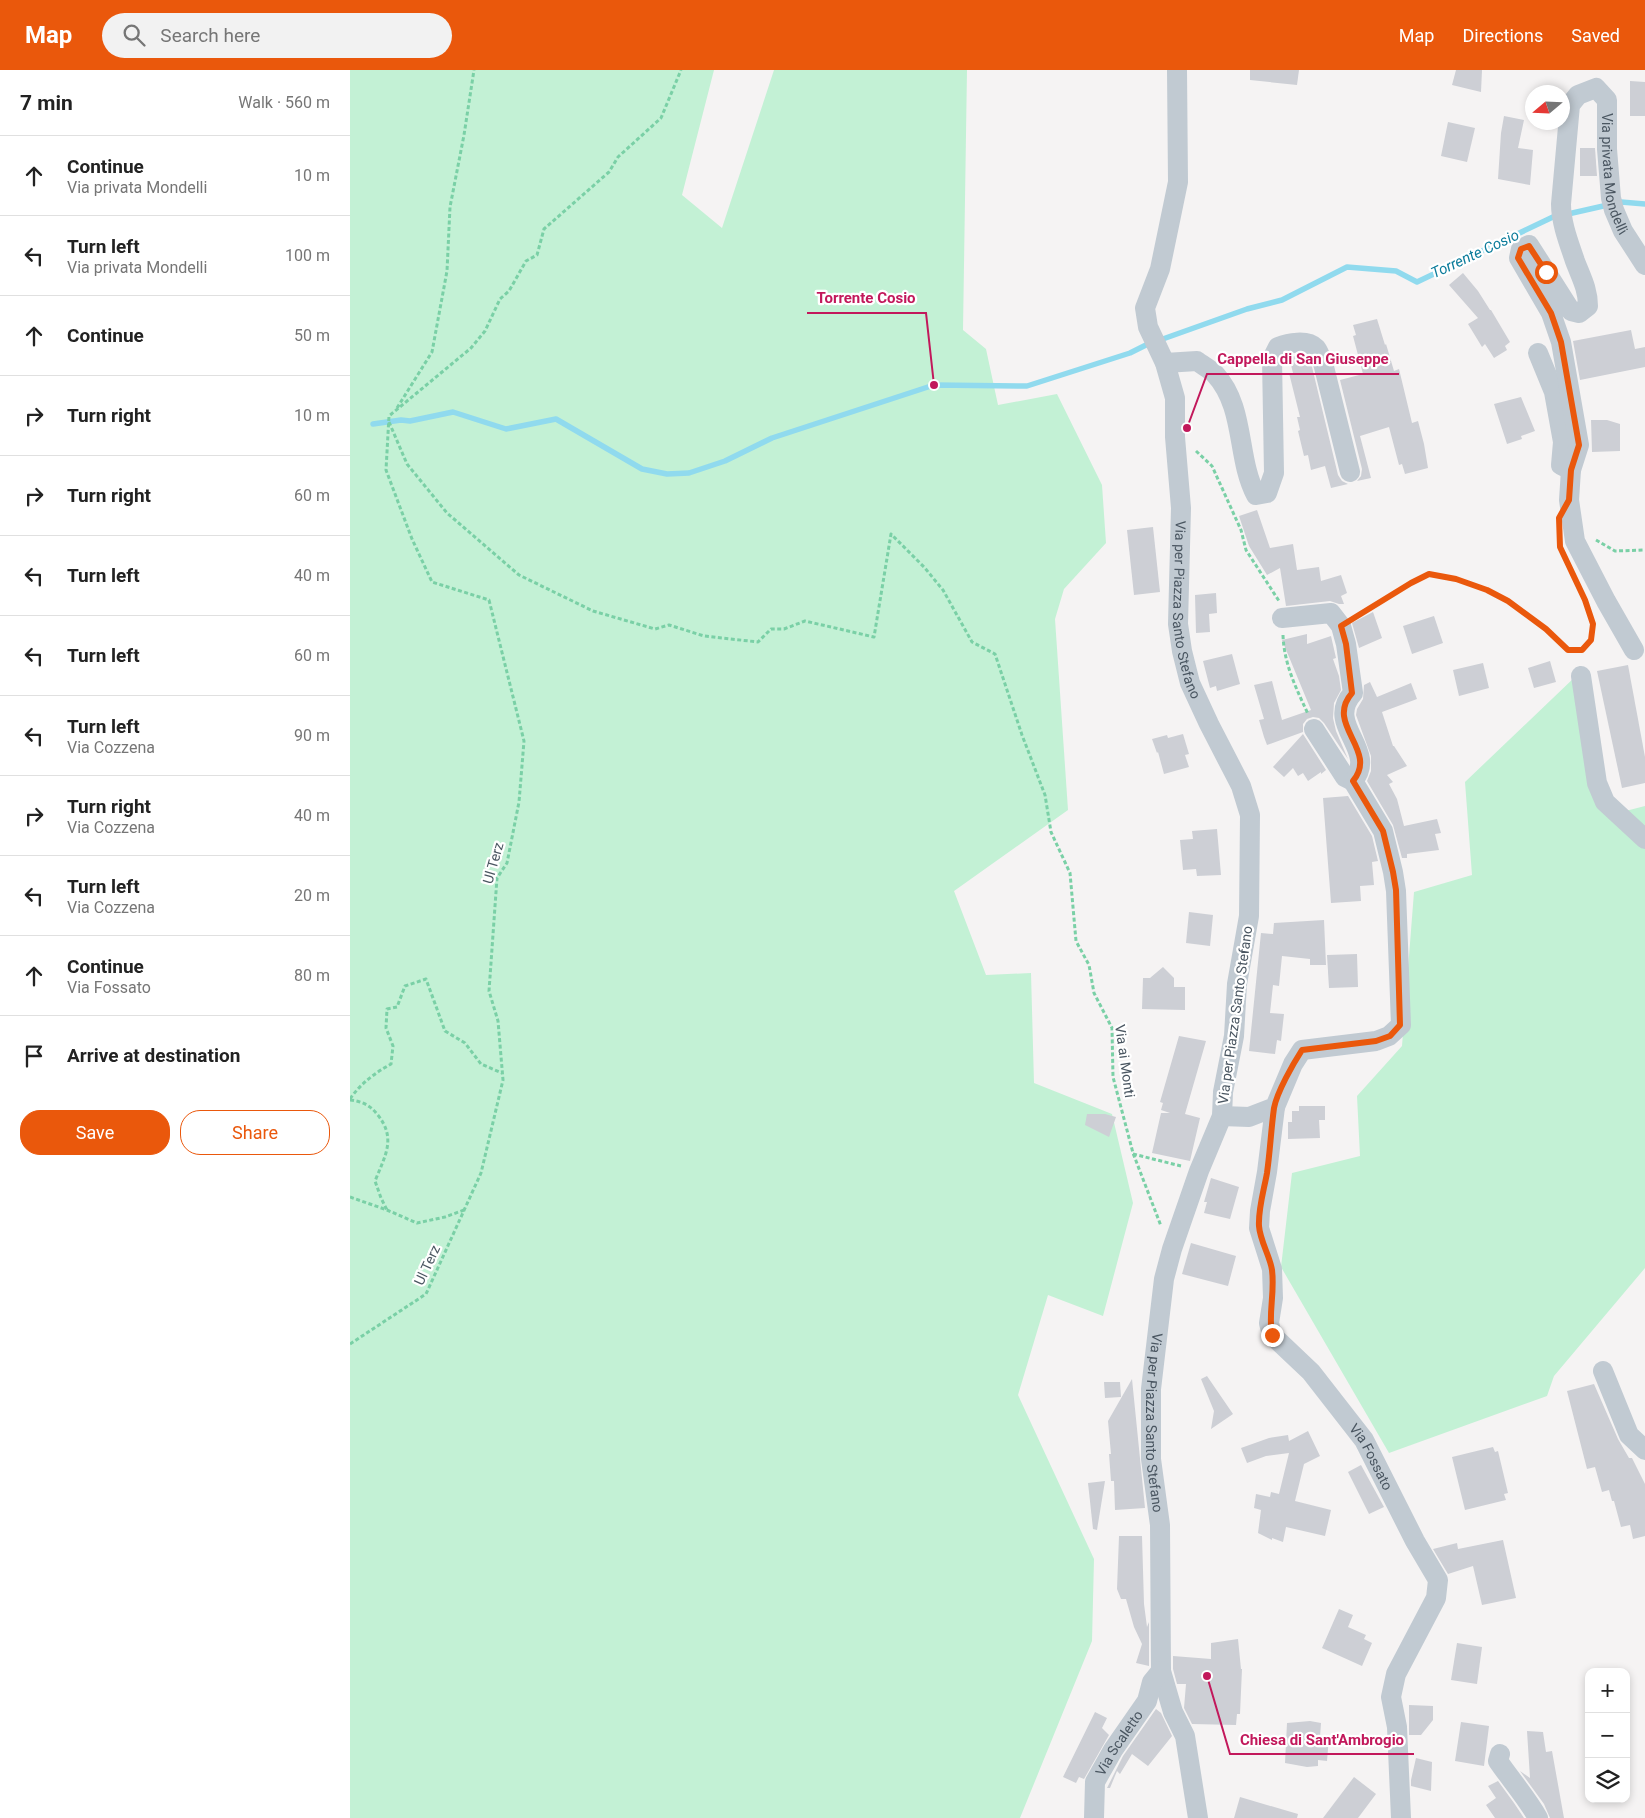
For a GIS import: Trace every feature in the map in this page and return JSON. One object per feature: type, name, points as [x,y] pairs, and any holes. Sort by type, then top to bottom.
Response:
[{"type":"street","name":"Via per Piazza Santo Stefano","points":[[1161,1671],[1160,1525],[1151,1459],[1151,1389],[1164,1279],[1172,1249],[1199,1171],[1222,1116],[1223,1092],[1234,1036],[1237,984],[1249,916],[1250,815],[1241,786],[1190,684],[1182,650],[1178,624],[1181,508],[1175,398],[1165,363],[1148,327],[1145,308],[1160,268],[1178,182],[1177,70]]},
{"type":"street","name":"Via privata Mondelli","points":[[1634,650],[1575,541],[1569,500],[1571,470],[1579,445],[1561,342],[1551,313],[1518,258],[1521,249],[1529,246],[1571,311],[1579,313],[1588,306],[1588,294],[1561,215],[1561,204],[1570,105],[1578,95],[1596,88],[1607,100],[1607,150],[1612,204],[1623,231],[1645,265]]},
{"type":"street","points":[[1165,363],[1196,360],[1215,374],[1238,416],[1249,481],[1256,494],[1267,493],[1274,473],[1272,359],[1278,347],[1287,344],[1310,344],[1317,349],[1323,363],[1350,472]]},
{"type":"street","points":[[1538,353],[1554,392],[1563,442],[1561,465],[1571,470]]},
{"type":"street","points":[[1282,618],[1331,613],[1341,626],[1346,644],[1352,693],[1346,700],[1344,720],[1361,759],[1360,774],[1353,781],[1346,777],[1314,730]]},
{"type":"street","points":[[1581,676],[1597,783],[1606,802],[1645,839]]},
{"type":"street","name":"Via Fossato","points":[[1353,781],[1383,831],[1393,872],[1396,890],[1400,1025],[1390,1036],[1376,1041],[1302,1050],[1293,1064],[1275,1107],[1259,1228],[1272,1269],[1273,1298],[1270,1323],[1272,1335],[1311,1372],[1364,1440],[1415,1541],[1438,1580],[1436,1598],[1396,1674],[1391,1698],[1397,1727],[1401,1818]]},
{"type":"street","points":[[1222,1116],[1249,1117],[1275,1107]]},
{"type":"street","points":[[1603,1371],[1628,1435],[1645,1450]]},
{"type":"street","points":[[1161,1671],[1173,1712],[1185,1736],[1198,1818]]},
{"type":"street","name":"Via Scaletto","points":[[1094,1818],[1094,1782],[1113,1750],[1147,1701],[1152,1682],[1161,1671]]},
{"type":"street","points":[[1500,1754],[1498,1760],[1515,1786],[1532,1806],[1538,1818]]},
{"type":"path","points":[[396,411],[408,388],[432,352],[434,344],[447,271],[450,207],[474,70]]},
{"type":"path","points":[[396,411],[471,348],[484,330],[500,299],[508,291],[526,261],[536,255],[544,230],[609,172],[618,157],[660,118],[681,70]]},
{"type":"path","name":"Ul Terz","points":[[350,1344],[426,1294],[481,1173],[503,1080],[498,1021],[489,991],[498,878],[507,863],[519,802],[524,741],[489,600],[432,582],[412,539],[386,470],[389,416],[396,411]]},
{"type":"path","name":"Via ai Monti","points":[[389,422],[407,464],[447,513],[519,575],[593,611],[655,629],[669,625],[704,636],[758,642],[771,629],[784,629],[805,621],[874,637],[891,534],[924,567],[943,590],[972,642],[995,654],[1022,735],[1045,795],[1051,832],[1070,873],[1076,941],[1089,965],[1094,993],[1112,1028],[1114,1078],[1133,1153],[1156,1216]]},
{"type":"path","points":[[1176,437],[1183,439],[1212,466],[1241,530],[1246,550],[1280,602],[1283,651],[1288,671],[1314,730]]},
{"type":"path","points":[[1593,534],[1597,541],[1615,551],[1645,550]]},
{"type":"path","points":[[1341,626],[1429,574],[1456,579],[1487,590],[1508,601],[1546,629],[1568,650],[1582,650],[1591,640],[1593,624],[1588,608]]},
{"type":"path","points":[[387,1210],[380,1198],[375,1181],[386,1158],[389,1139],[386,1126],[376,1112],[361,1101],[350,1099],[356,1089],[372,1075],[391,1064],[392,1046],[386,1028],[387,1009],[397,1007],[405,986],[426,979],[446,1031],[465,1043],[481,1064],[502,1073]]},
{"type":"path","points":[[1133,1153],[1199,1171]]},
{"type":"path","points":[[350,1198],[360,1199],[417,1223],[445,1217],[465,1209]]},
{"type":"green space","points":[[350,70],[714,70],[682,195],[722,228],[774,70],[967,70],[963,330],[986,349],[998,405],[1057,394],[1102,485],[1106,543],[1064,589],[1055,619],[1068,810],[954,891],[986,975],[1031,973],[1034,1083],[1112,1114],[1133,1203],[1103,1316],[1048,1295],[1018,1395],[1094,1559],[1092,1641],[1020,1818],[350,1818]]},
{"type":"green space","points":[[1576,676],[1610,815],[1645,806],[1645,1268],[1554,1376],[1547,1396],[1389,1453],[1281,1267],[1292,1173],[1360,1156],[1357,1096],[1402,1046],[1414,892],[1472,875],[1465,782]]},
{"type":"building","points":[[1250,70],[1299,70],[1297,85],[1250,80]]},
{"type":"building","points":[[1456,70],[1482,70],[1481,92],[1452,85]]},
{"type":"building","points":[[1630,81],[1645,82],[1645,116],[1630,116]]},
{"type":"building","points":[[1504,116],[1524,120],[1518,148],[1533,150],[1530,185],[1498,179]]},
{"type":"building","points":[[1448,122],[1475,128],[1467,162],[1441,156]]},
{"type":"building","points":[[1580,148],[1595,148],[1597,176],[1580,176]]},
{"type":"building","points":[[1463,273],[1491,310],[1510,342],[1505,346],[1507,350],[1494,358],[1485,344],[1482,347],[1468,324],[1478,318],[1449,285]]},
{"type":"building","points":[[1377,319],[1394,371],[1399,369],[1412,423],[1418,421],[1428,468],[1405,474],[1402,464],[1399,465],[1389,427],[1360,436],[1371,478],[1357,481],[1361,476],[1362,469],[1340,380],[1363,374],[1353,336],[1356,335],[1353,325]]},
{"type":"building","points":[[1631,330],[1635,349],[1645,347],[1645,367],[1580,380],[1573,341]]},
{"type":"building","points":[[1302,355],[1304,359],[1308,358],[1312,367],[1338,475],[1342,481],[1348,484],[1331,488],[1325,466],[1311,470],[1308,455],[1304,456],[1298,431],[1300,430],[1297,417],[1300,417],[1289,373],[1293,373],[1289,357]]},
{"type":"building","points":[[1521,397],[1535,431],[1521,436],[1522,439],[1507,444],[1494,404]]},
{"type":"building","points":[[1591,420],[1607,420],[1620,424],[1620,451],[1592,452]]},
{"type":"building","points":[[1257,510],[1270,548],[1293,544],[1297,570],[1319,567],[1321,581],[1341,575],[1347,593],[1341,596],[1344,604],[1330,601],[1286,606],[1280,568],[1267,575],[1249,546],[1239,516]]},
{"type":"building","points":[[1153,527],[1160,592],[1134,595],[1127,530]]},
{"type":"building","points":[[1216,593],[1217,613],[1209,614],[1210,632],[1196,633],[1195,595]]},
{"type":"building","points":[[1373,612],[1382,638],[1359,648],[1352,623]]},
{"type":"building","points":[[1434,616],[1443,643],[1412,654],[1403,626]]},
{"type":"building","points":[[1307,634],[1307,644],[1331,636],[1336,658],[1333,659],[1339,676],[1341,690],[1334,703],[1333,718],[1336,731],[1348,759],[1319,718],[1307,719],[1303,724],[1303,732],[1267,745],[1264,737],[1259,720],[1264,719],[1254,685],[1272,681],[1282,720],[1311,710],[1282,640]]},
{"type":"building","points":[[1232,654],[1240,684],[1217,691],[1216,686],[1210,688],[1203,661]]},
{"type":"building","points":[[1550,661],[1556,682],[1534,688],[1528,668]]},
{"type":"building","points":[[1483,663],[1489,688],[1459,696],[1453,670]]},
{"type":"building","points":[[1628,665],[1645,757],[1645,783],[1622,788],[1597,671]]},
{"type":"building","points":[[1370,682],[1377,697],[1411,683],[1417,699],[1382,712],[1393,746],[1407,766],[1387,775],[1393,782],[1389,784],[1397,799],[1404,826],[1437,819],[1441,833],[1435,834],[1439,850],[1407,854],[1407,858],[1402,858],[1393,825],[1367,781],[1371,771],[1371,756],[1356,715],[1363,699],[1364,685]]},
{"type":"building","points":[[1183,734],[1189,754],[1185,755],[1189,767],[1164,774],[1152,739],[1167,735],[1168,738]]},
{"type":"building","points":[[1303,734],[1326,770],[1308,781],[1303,773],[1298,776],[1293,768],[1284,777],[1273,767]]},
{"type":"building","points":[[1348,796],[1372,836],[1378,861],[1372,862],[1374,885],[1360,886],[1361,901],[1331,903],[1323,798]]},
{"type":"building","points":[[1217,829],[1221,875],[1197,876],[1196,869],[1183,870],[1180,840],[1193,839],[1192,831]]},
{"type":"building","points":[[1189,912],[1213,915],[1210,946],[1186,943]]},
{"type":"building","points":[[1324,920],[1326,965],[1310,965],[1310,959],[1282,956],[1279,986],[1273,985],[1270,1013],[1284,1014],[1281,1041],[1277,1040],[1275,1054],[1249,1051],[1261,933],[1273,934],[1274,923]]},
{"type":"building","points":[[1357,954],[1358,987],[1329,988],[1327,955]]},
{"type":"building","points":[[1163,967],[1174,978],[1174,987],[1185,987],[1185,1010],[1142,1009],[1143,978],[1150,978]]},
{"type":"building","points":[[1179,1036],[1206,1041],[1185,1114],[1200,1118],[1190,1161],[1152,1153],[1161,1113],[1170,1113],[1161,1110],[1163,1103],[1160,1102]]},
{"type":"building","points":[[1299,1106],[1325,1106],[1325,1120],[1319,1120],[1320,1138],[1288,1139],[1288,1122],[1292,1122],[1292,1111],[1299,1111]]},
{"type":"building","points":[[1087,1114],[1105,1114],[1116,1117],[1109,1137],[1085,1125]]},
{"type":"building","points":[[1211,1178],[1239,1187],[1230,1219],[1204,1213],[1207,1202],[1204,1202]]},
{"type":"building","points":[[1191,1243],[1236,1256],[1228,1286],[1182,1274]]},
{"type":"building","points":[[1207,1376],[1233,1414],[1211,1429],[1214,1411],[1201,1379]]},
{"type":"building","points":[[1132,1379],[1145,1508],[1115,1510],[1114,1481],[1111,1481],[1108,1421]]},
{"type":"building","points":[[1104,1382],[1120,1382],[1121,1397],[1105,1398]]},
{"type":"building","points":[[1594,1384],[1618,1439],[1629,1458],[1632,1458],[1645,1484],[1645,1536],[1633,1539],[1630,1525],[1621,1527],[1609,1490],[1602,1492],[1595,1467],[1587,1469],[1567,1391]]},
{"type":"building","points":[[1308,1431],[1320,1456],[1304,1464],[1295,1501],[1331,1510],[1325,1536],[1286,1527],[1283,1542],[1272,1538],[1272,1540],[1258,1533],[1261,1510],[1254,1508],[1256,1494],[1270,1497],[1271,1492],[1279,1494],[1289,1453],[1266,1456],[1247,1463],[1241,1448],[1269,1438],[1288,1435],[1289,1441]]},
{"type":"building","points":[[1493,1447],[1495,1452],[1498,1451],[1508,1493],[1504,1494],[1506,1500],[1465,1510],[1452,1457]]},
{"type":"building","points":[[1361,1465],[1384,1507],[1369,1514],[1348,1472]]},
{"type":"building","points":[[1105,1481],[1097,1530],[1093,1529],[1088,1483]]},
{"type":"building","points":[[1119,1536],[1142,1536],[1144,1604],[1147,1627],[1149,1622],[1149,1666],[1136,1663],[1142,1644],[1134,1627],[1126,1599],[1121,1599],[1117,1589]]},
{"type":"building","points":[[1503,1540],[1516,1598],[1482,1605],[1473,1566],[1448,1574],[1433,1549],[1457,1543],[1458,1549]]},
{"type":"building","points":[[1339,1609],[1353,1615],[1348,1627],[1366,1635],[1364,1639],[1372,1643],[1362,1666],[1322,1648]]},
{"type":"building","points":[[1238,1639],[1242,1669],[1240,1714],[1237,1714],[1236,1725],[1192,1724],[1184,1708],[1186,1684],[1177,1684],[1173,1669],[1173,1656],[1211,1659],[1211,1643]]},
{"type":"building","points":[[1457,1643],[1482,1647],[1477,1684],[1451,1680]]},
{"type":"building","points":[[1409,1705],[1433,1706],[1433,1720],[1421,1735],[1409,1735]]},
{"type":"building","points":[[1156,1709],[1161,1713],[1172,1736],[1148,1766],[1132,1754],[1120,1774],[1117,1771],[1110,1788],[1107,1788],[1123,1756]]},
{"type":"building","points":[[1095,1712],[1107,1718],[1102,1728],[1109,1735],[1084,1779],[1079,1777],[1076,1783],[1063,1777]]},
{"type":"building","points":[[1310,1721],[1321,1723],[1320,1737],[1329,1737],[1327,1761],[1318,1760],[1318,1766],[1307,1767],[1285,1763],[1287,1723]]},
{"type":"building","points":[[1461,1722],[1489,1726],[1484,1766],[1455,1761]]},
{"type":"building","points":[[1527,1731],[1543,1732],[1546,1752],[1552,1751],[1564,1818],[1550,1818],[1544,1804],[1520,1771],[1530,1778]]},
{"type":"building","points":[[1416,1758],[1432,1762],[1431,1791],[1411,1786]]},
{"type":"building","points":[[1354,1777],[1376,1794],[1358,1818],[1323,1818]]},
{"type":"building","points":[[1498,1781],[1524,1818],[1495,1818],[1486,1805],[1496,1798],[1488,1786]]},
{"type":"building","points":[[1240,1797],[1298,1814],[1297,1818],[1234,1818]]},
{"type":"waterway","name":"Torrente Cosio","points":[[1568,214],[1621,202],[1645,204]]},
{"type":"waterway","name":"Torrente Cosio","points":[[373,424],[401,420],[410,421],[453,412],[506,429],[556,419],[642,469],[667,474],[689,473],[725,461],[772,438],[934,385],[1027,386],[1130,353],[1146,345],[1247,309],[1282,300],[1347,267],[1396,271],[1417,282],[1555,216]]},
{"type":"place","name":"Torrente Cosio","points":[[934,385]]},
{"type":"place","name":"Cappella di San Giuseppe","points":[[1187,428]]},
{"type":"place","name":"Chiesa di Sant'Ambrogio","points":[[1207,1676]]},
{"type":"route","points":[[1272,1335],[1270,1323],[1273,1298],[1272,1269],[1259,1228],[1275,1107],[1280,1093],[1293,1064],[1302,1050],[1330,1045],[1376,1041],[1390,1036],[1400,1025],[1396,890],[1383,831],[1353,781],[1360,774],[1361,759],[1344,720],[1346,700],[1352,693],[1346,644],[1341,626],[1429,574],[1456,579],[1487,590],[1508,601],[1546,629],[1568,650],[1582,650],[1591,640],[1593,624],[1585,600],[1560,547],[1559,518],[1571,493],[1571,470],[1579,445],[1561,342],[1551,313],[1518,258],[1521,249],[1529,246],[1546,272]]}]
